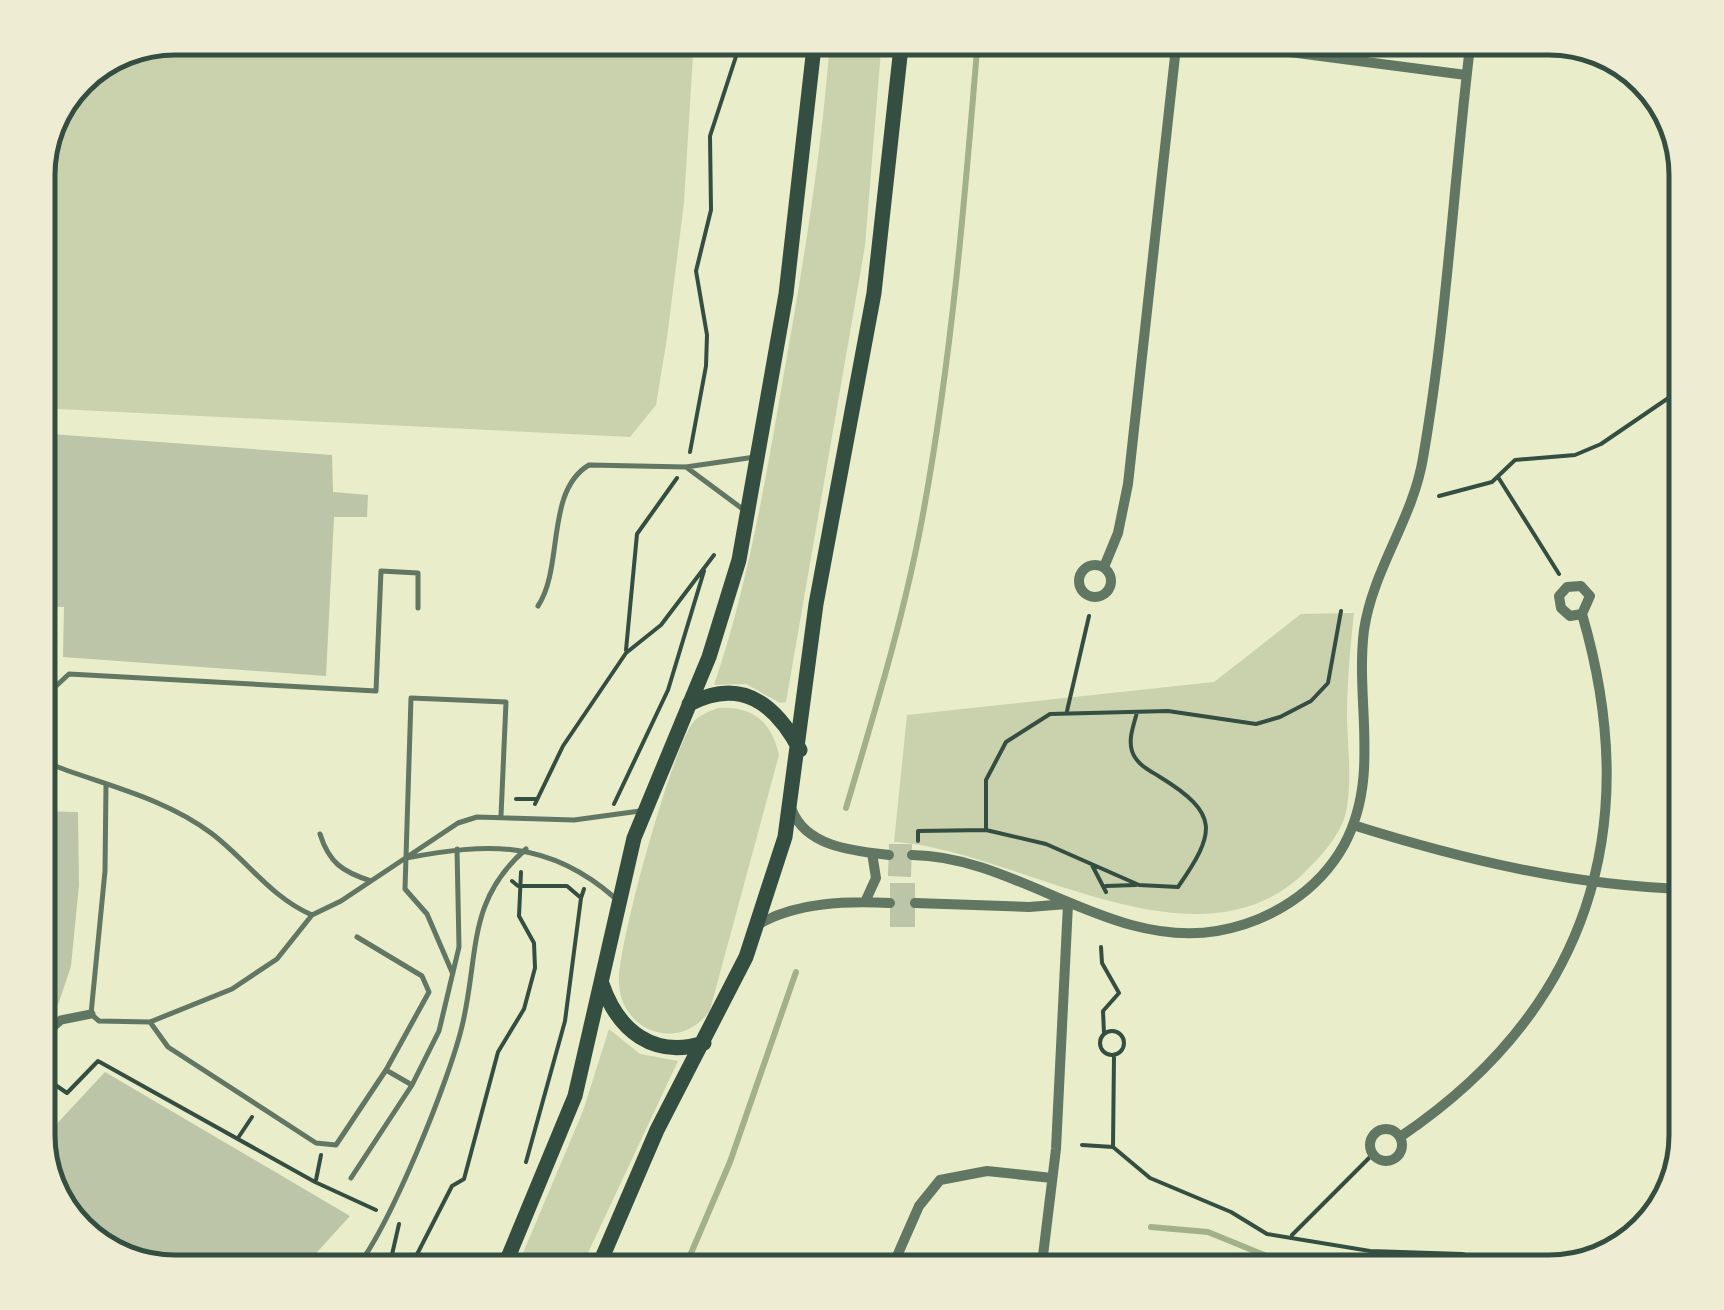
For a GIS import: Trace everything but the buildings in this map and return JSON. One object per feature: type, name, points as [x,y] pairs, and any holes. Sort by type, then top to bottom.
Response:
[{"type":"main road","points":[[509,1255],[569,1113],[589,1044],[617,900],[644,810],[723,620],[748,512],[797,221],[814,55]]},
{"type":"main road","points":[[603,1255],[657,1130],[704,1044],[759,924],[792,809],[816,604],[874,293],[900,55]]},
{"type":"main road","points":[[689,704],[724,691],[756,696],[779,716],[800,750]]},
{"type":"main road","points":[[601,980],[614,1012],[638,1038],[670,1049],[704,1044]]},
{"type":"street","points":[[1104,567],[1118,533],[1128,484],[1178,55]]},
{"type":"street","points":[[1311,55],[1466,75]]},
{"type":"street","points":[[915,855],[1034,886],[1068,904],[1180,934],[1233,928],[1300,896],[1330,866],[1353,826],[1366,771],[1364,632],[1372,596],[1411,502],[1423,461],[1469,55]]},
{"type":"street","points":[[1400,1137],[1492,1061],[1529,1017],[1568,954],[1596,882],[1605,836],[1609,756],[1600,680],[1582,614],[1590,596],[1581,586],[1567,587],[1559,596],[1560,608],[1570,616],[1582,614]]},
{"type":"street","points":[[792,809],[796,821],[816,838],[889,855]]},
{"type":"street","points":[[1353,826],[1474,859],[1596,882],[1669,888]]},
{"type":"street","points":[[865,902],[876,878],[872,853]]},
{"type":"street","points":[[759,924],[779,912],[865,902],[890,903]]},
{"type":"street","points":[[915,903],[1068,904]]},
{"type":"street","points":[[1043,1255],[1052,1178],[1068,904]]},
{"type":"street","points":[[55,1025],[61,1020],[91,1014]]},
{"type":"street","points":[[1386,1129],[1400,1137],[1401,1149],[1394,1158],[1383,1160],[1373,1154],[1370,1143],[1375,1133],[1386,1129]]},
{"type":"street","points":[[897,1255],[918,1206],[940,1180],[988,1171],[1052,1178]]},
{"type":"lane","points":[[538,606],[568,490],[578,472],[589,464],[686,467],[758,456]]},
{"type":"lane","points":[[686,467],[748,512]]},
{"type":"lane","points":[[312,916],[286,903],[212,834],[160,802],[55,766],[55,687],[69,674],[376,691],[381,571],[418,573],[418,608]]},
{"type":"lane","points":[[452,972],[427,914],[405,889],[411,698],[506,702],[501,816]]},
{"type":"lane","points":[[106,786],[105,871],[91,1014],[100,1021],[150,1022],[205,1003],[260,973],[290,947],[312,916],[458,823],[501,816],[610,818],[644,810]]},
{"type":"lane","points":[[320,834],[339,868],[372,880]]},
{"type":"lane","points":[[403,859],[457,849],[526,849],[589,875],[617,900]]},
{"type":"lane","points":[[351,1178],[412,1084],[440,1031],[459,947],[457,849]]},
{"type":"lane","points":[[365,1255],[407,1173],[462,1026],[486,895],[500,872],[526,849]]},
{"type":"lane","points":[[150,1022],[168,1047],[323,1146],[336,1145],[386,1070],[429,986],[422,976],[357,937]]},
{"type":"lane","points":[[386,1070],[412,1084]]},
{"type":"path","points":[[626,653],[637,534],[686,467],[706,366],[705,320],[696,271],[711,210],[710,136],[736,55]]},
{"type":"path","points":[[1439,496],[1492,482],[1515,460],[1575,455],[1602,444],[1669,398]]},
{"type":"path","points":[[1498,477],[1567,587]]},
{"type":"path","points":[[501,798],[536,799],[562,746],[626,653],[660,625],[714,555]]},
{"type":"path","points":[[610,818],[668,690],[702,589],[705,568]]},
{"type":"path","points":[[986,830],[986,780],[1006,742],[1050,714],[1168,711],[1256,724],[1280,717],[1312,701],[1328,683],[1342,611]]},
{"type":"path","points":[[1067,711],[1089,616]]},
{"type":"path","points":[[1092,864],[1106,889],[1139,885],[1178,887],[1204,850],[1209,828],[1202,808],[1142,765],[1132,753],[1130,738],[1137,712]]},
{"type":"path","points":[[915,855],[918,831],[986,830],[1046,844],[1139,885]]},
{"type":"path","points":[[523,1172],[564,1021],[581,898],[589,875]]},
{"type":"path","points":[[417,1255],[452,1186],[464,1178],[498,1052],[524,1009],[535,968],[534,942],[519,916],[518,886],[566,886],[581,898]]},
{"type":"path","points":[[1101,947],[1102,964],[1119,993],[1103,1011],[1101,1048],[1114,1055]]},
{"type":"path","points":[[1104,1034],[1116,1031],[1124,1040],[1124,1048],[1114,1055]]},
{"type":"path","points":[[1113,1147],[1114,1055]]},
{"type":"path","points":[[55,1085],[67,1093],[98,1061],[316,1182],[371,1207]]},
{"type":"path","points":[[238,1138],[260,1106]]},
{"type":"path","points":[[1082,1145],[1113,1147],[1150,1178],[1231,1212],[1267,1234],[1292,1235],[1370,1251],[1466,1255]]},
{"type":"path","points":[[316,1182],[323,1146]]},
{"type":"path","points":[[1292,1235],[1373,1154]]},
{"type":"path","points":[[392,1255],[400,1222],[396,1219]]},
{"type":"green space","points":[[693,55],[684,203],[656,405],[630,437],[55,409],[55,167],[67,122],[96,85],[115,71],[159,56]]},
{"type":"green space","points":[[828,55],[881,55],[865,246],[786,702],[780,703],[746,684],[714,685],[746,572],[769,457],[798,294]]},
{"type":"green space","points":[[1354,613],[1347,707],[1346,812],[1329,846],[1303,874],[1259,902],[1211,913],[1158,911],[1103,899],[942,850],[894,842],[907,715],[1214,682],[1301,614]]},
{"type":"green space","points":[[718,708],[741,709],[759,718],[771,733],[779,755],[710,1010],[698,1023],[669,1034],[641,1025],[630,1014],[619,983],[621,963],[636,893],[671,772],[694,721]]},
{"type":"green space","points":[[609,1029],[640,1054],[678,1061],[587,1255],[522,1255],[583,1111]]},
{"type":"waterway","points":[[846,808],[898,625],[923,514],[950,336],[977,55]]},
{"type":"waterway","points":[[690,1255],[730,1162],[796,972]]},
{"type":"waterway","points":[[1151,1227],[1208,1232],[1264,1255]]}]
